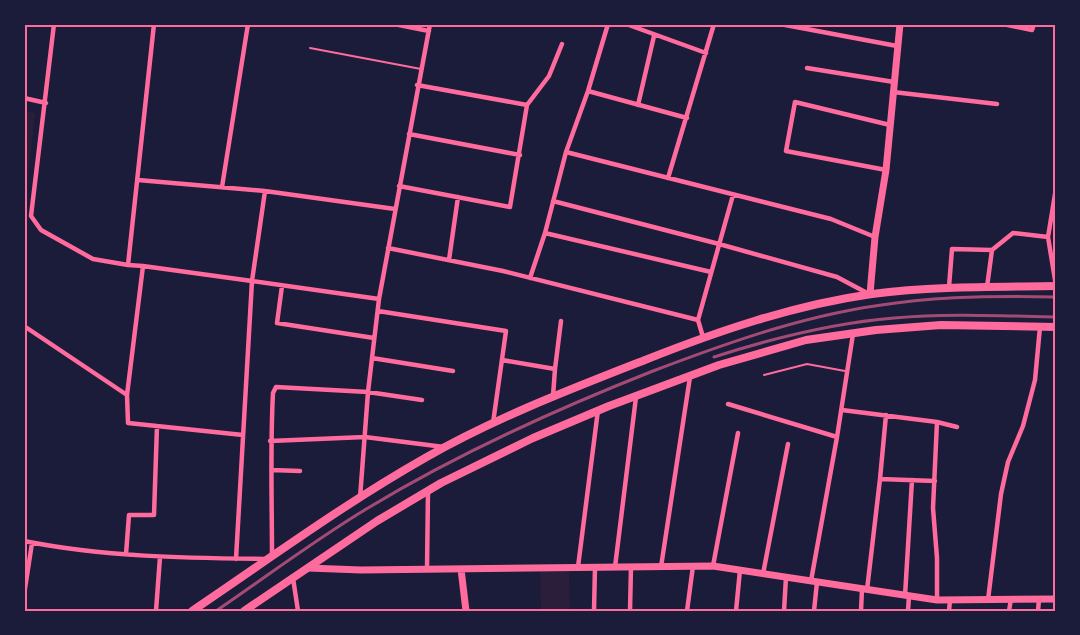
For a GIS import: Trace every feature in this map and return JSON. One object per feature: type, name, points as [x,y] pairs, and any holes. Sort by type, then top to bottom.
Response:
[{"type":"main road","points":[[870,294],[874,237],[886,170],[900,24]]},
{"type":"main road","points":[[192,611],[360,498],[445,447],[553,397],[703,337],[802,308],[870,294],[950,287],[1056,286]]},
{"type":"main road","points":[[244,611],[377,521],[428,491],[533,438],[598,410],[719,365],[806,340],[853,334],[941,325],[1056,327]]},
{"type":"main road","points":[[308,568],[713,566],[937,600],[1056,599]]},
{"type":"main road","points":[[461,569],[466,611]]},
{"type":"street","points":[[54,24],[32,216],[41,230],[93,259],[379,299]]},
{"type":"street","points":[[128,265],[154,24]]},
{"type":"street","points":[[222,186],[248,24]]},
{"type":"street","points":[[394,24],[429,31]]},
{"type":"street","points":[[360,498],[368,392],[379,299],[430,24]]},
{"type":"street","points":[[530,278],[545,233],[566,152],[588,92],[608,24]]},
{"type":"street","points":[[626,24],[706,53]]},
{"type":"street","points":[[668,178],[714,24]]},
{"type":"street","points":[[781,24],[897,46]]},
{"type":"street","points":[[831,32],[832,24]]},
{"type":"street","points":[[1003,24],[1032,30],[1034,24]]},
{"type":"street","points":[[638,105],[654,36]]},
{"type":"street","points":[[399,186],[510,207],[527,105],[549,76],[562,44]]},
{"type":"street","points":[[807,68],[894,82]]},
{"type":"street","points":[[417,85],[527,105]]},
{"type":"street","points":[[588,92],[687,118]]},
{"type":"street","points":[[892,92],[997,104]]},
{"type":"street","points":[[24,98],[46,103]]},
{"type":"street","points":[[886,170],[786,151],[795,102],[890,125]]},
{"type":"street","points":[[409,134],[520,155]]},
{"type":"street","points":[[566,152],[831,219],[874,237]]},
{"type":"street","points":[[138,180],[222,186],[395,208]]},
{"type":"street","points":[[1056,188],[1048,237],[1056,286]]},
{"type":"street","points":[[236,559],[252,280],[265,191]]},
{"type":"street","points":[[703,337],[698,320],[733,195]]},
{"type":"street","points":[[449,260],[458,197]]},
{"type":"street","points":[[553,201],[837,277],[870,294]]},
{"type":"street","points":[[987,287],[992,250],[1013,232],[1048,237]]},
{"type":"street","points":[[545,233],[711,272]]},
{"type":"street","points":[[388,248],[530,278],[698,320]]},
{"type":"street","points":[[950,287],[952,249],[992,250]]},
{"type":"street","points":[[143,266],[127,395],[128,423],[243,435]]},
{"type":"street","points":[[282,286],[277,323],[374,338]]},
{"type":"street","points":[[378,311],[506,331],[493,424]]},
{"type":"street","points":[[553,397],[561,321]]},
{"type":"street","points":[[24,326],[127,395]]},
{"type":"street","points":[[988,600],[1001,494],[1008,462],[1023,426],[1035,380],[1040,327]]},
{"type":"street","points":[[814,611],[814,582],[853,334]]},
{"type":"street","points":[[372,358],[453,371]]},
{"type":"street","points":[[502,360],[555,369]]},
{"type":"street","points":[[661,567],[691,375]]},
{"type":"street","points":[[24,541],[71,550],[160,557],[270,558],[272,470],[270,441],[273,393],[276,387],[368,392],[423,400]]},
{"type":"street","points":[[615,567],[636,396]]},
{"type":"street","points":[[728,404],[837,437]]},
{"type":"street","points":[[578,567],[598,410]]},
{"type":"street","points":[[842,410],[937,422],[957,427]]},
{"type":"street","points":[[861,611],[880,479],[886,415]]},
{"type":"street","points":[[937,422],[933,508],[937,558],[937,600]]},
{"type":"street","points":[[126,554],[129,515],[154,515],[157,426]]},
{"type":"street","points":[[713,566],[738,433]]},
{"type":"street","points":[[270,441],[365,437],[445,447]]},
{"type":"street","points":[[763,574],[788,444]]},
{"type":"street","points":[[272,470],[300,471]]},
{"type":"street","points":[[880,479],[935,481]]},
{"type":"street","points":[[908,611],[912,480]]},
{"type":"street","points":[[427,569],[428,491]]},
{"type":"street","points":[[24,595],[32,543]]},
{"type":"street","points":[[156,611],[160,557]]},
{"type":"street","points":[[687,611],[693,566]]},
{"type":"street","points":[[594,611],[595,567]]},
{"type":"street","points":[[630,611],[631,567]]},
{"type":"street","points":[[736,611],[740,570]]},
{"type":"street","points":[[784,611],[786,577]]},
{"type":"street","points":[[293,578],[298,611]]},
{"type":"street","points":[[1009,611],[1011,599]]},
{"type":"street","points":[[1038,611],[1039,599]]},
{"type":"street","points":[[949,611],[950,600]]},
{"type":"lane","points":[[310,48],[421,69]]},
{"type":"lane","points":[[764,375],[807,364],[848,372]]},
{"type":"shaded area","points":[[24,111],[35,113],[24,216]]},
{"type":"shaded area","points":[[569,569],[570,611],[541,611],[540,570]]},
{"type":"railway","points":[[216,611],[310,545],[437,469],[543,417],[683,360],[803,321],[864,308],[956,298],[1056,297]]},
{"type":"railway","points":[[714,357],[803,332],[871,320],[955,315],[1056,317]]}]
